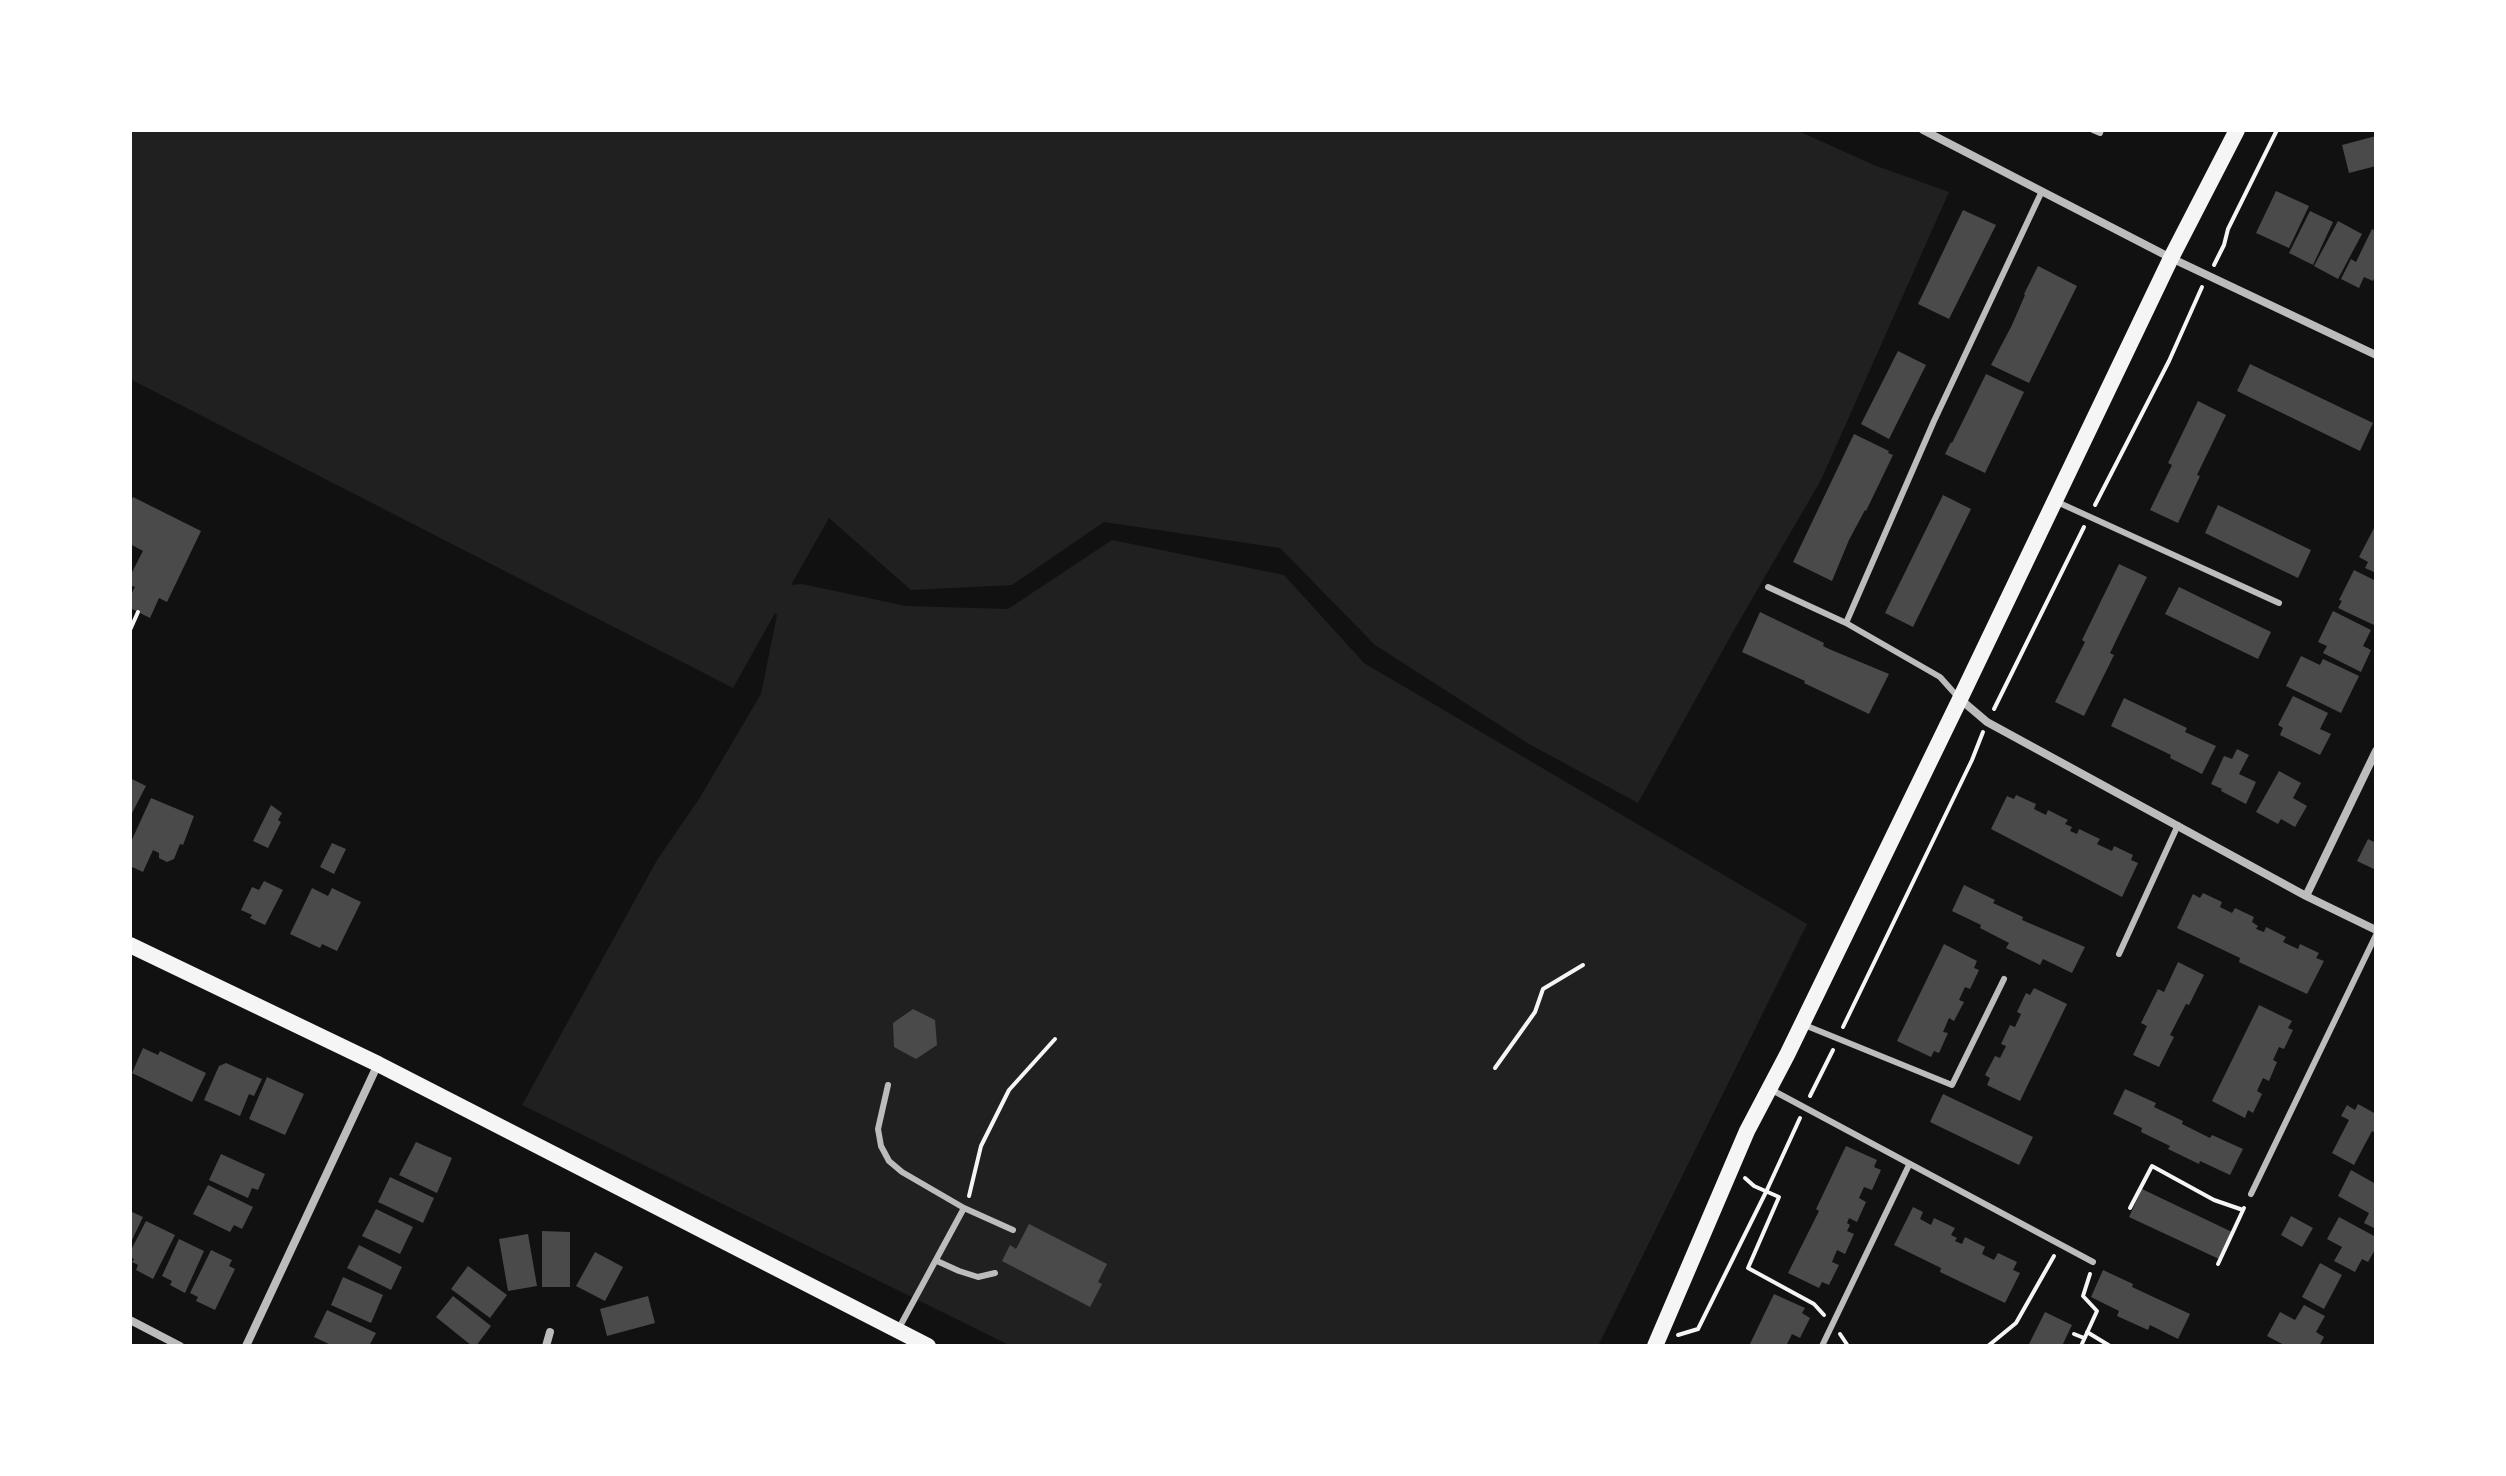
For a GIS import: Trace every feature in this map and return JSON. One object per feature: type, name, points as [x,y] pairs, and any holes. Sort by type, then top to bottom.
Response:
[{"type":"main road","points":[[1656,1344],[1730,1167],[1960,699],[2171,258],[2237,130]]},
{"type":"main road","points":[[130,945],[378,1064],[928,1346]]},
{"type":"street","points":[[1923,130],[2171,258],[2376,355]]},
{"type":"street","points":[[1960,699],[1987,722],[2376,932]]},
{"type":"street","points":[[2306,896],[2376,751]]},
{"type":"street","points":[[246,1346],[378,1064]]},
{"type":"street","points":[[130,1320],[180,1346]]},
{"type":"street","points":[[546,1346],[550,1332]]},
{"type":"lane","points":[[2093,130],[2100,133],[2101,130]]},
{"type":"lane","points":[[1846,623],[1934,421],[2042,191]]},
{"type":"lane","points":[[2055,501],[2279,603]]},
{"type":"lane","points":[[1768,587],[1846,623],[1940,677],[1960,699]]},
{"type":"lane","points":[[2119,954],[2178,825]]},
{"type":"lane","points":[[2251,1194],[2376,932]]},
{"type":"lane","points":[[1802,1024],[1952,1085],[2004,979]]},
{"type":"lane","points":[[888,1085],[878,1129],[881,1146],[889,1161],[902,1172],[964,1208],[1013,1230]]},
{"type":"lane","points":[[1769,1089],[2093,1262]]},
{"type":"lane","points":[[1822,1346],[1909,1165]]},
{"type":"lane","points":[[898,1331],[964,1208]]},
{"type":"lane","points":[[937,1261],[978,1277],[995,1273]]},
{"type":"path","points":[[1656,1344],[1698,1329],[1972,760],[1987,722],[2169,361],[2224,245],[2228,229],[2277,130]]},
{"type":"path","points":[[130,630],[138,612]]},
{"type":"path","points":[[1495,1068],[1535,1012],[1543,989],[1583,965]]},
{"type":"path","points":[[968,1198],[981,1146],[1009,1090],[1055,1039]]},
{"type":"path","points":[[2130,1208],[2152,1166],[2214,1200],[2243,1210]]},
{"type":"path","points":[[1730,1167],[1754,1186],[1779,1197],[1748,1268],[1814,1304],[1848,1346]]},
{"type":"path","points":[[2218,1264],[2251,1194]]},
{"type":"path","points":[[1988,1346],[2016,1323],[2061,1246]]},
{"type":"path","points":[[2081,1346],[2097,1311],[2083,1296],[2093,1262]]},
{"type":"path","points":[[2087,1332],[2110,1346]]},
{"type":"path","points":[[2074,1334],[2084,1338]]},
{"type":"shaded area","points":[[130,130],[1796,130],[1874,165],[1949,192],[1821,480],[1638,803],[1529,744],[1375,645],[1280,548],[1104,522],[1012,585],[911,590],[829,518],[791,585],[802,584],[906,606],[1008,609],[1112,540],[1284,575],[1364,663],[1807,924],[1598,1346],[1011,1346],[522,1105],[657,860],[699,799],[761,694],[777,615],[775,613],[733,688],[130,379]]},
{"type":"building","points":[[2376,136],[2376,166],[2349,173],[2342,145]]},
{"type":"building","points":[[2276,191],[2309,206],[2289,248],[2256,233]]},
{"type":"building","points":[[1963,210],[1996,225],[1949,319],[1918,304]]},
{"type":"building","points":[[2310,211],[2333,222],[2313,265],[2289,253]]},
{"type":"building","points":[[2338,221],[2362,234],[2338,279],[2314,266]]},
{"type":"building","points":[[2372,229],[2376,231],[2376,274],[2373,281],[2364,277],[2359,288],[2341,279],[2351,259],[2356,262]]},
{"type":"building","points":[[2038,266],[2077,286],[2029,383],[1991,365]]},
{"type":"building","points":[[1898,351],[1926,365],[1889,439],[1861,424]]},
{"type":"building","points":[[2250,364],[2373,423],[2360,451],[2237,391]]},
{"type":"building","points":[[1986,374],[2024,392],[1985,473],[1945,454]]},
{"type":"building","points":[[2198,401],[2226,415],[2178,523],[2150,510],[2172,465],[2168,463]]},
{"type":"building","points":[[1854,434],[1893,455],[1849,540],[1832,581],[1793,562]]},
{"type":"building","points":[[1943,495],[1971,509],[1913,627],[1885,613]]},
{"type":"building","points":[[133,497],[201,531],[167,602],[159,598],[150,618],[130,608],[130,596],[135,587],[130,585],[130,576],[143,551],[130,544],[130,503]]},
{"type":"building","points":[[2218,505],[2311,550],[2298,578],[2205,533]]},
{"type":"building","points":[[2374,528],[2376,573],[2365,568],[2368,562],[2359,557]]},
{"type":"building","points":[[2119,564],[2147,577],[2084,716],[2055,702]]},
{"type":"building","points":[[2354,570],[2376,581],[2376,626],[2338,608]]},
{"type":"building","points":[[2179,587],[2271,632],[2258,659],[2165,614]]},
{"type":"building","points":[[2333,611],[2371,630],[2363,646],[2371,650],[2361,672],[2323,653],[2327,646],[2318,642]]},
{"type":"building","points":[[1760,612],[1824,643],[1823,646],[1829,649],[1889,674],[1869,714],[1742,652]]},
{"type":"building","points":[[2301,656],[2320,665],[2323,659],[2359,676],[2341,713],[2286,686]]},
{"type":"building","points":[[2293,696],[2328,713],[2320,729],[2331,734],[2320,755],[2280,735],[2283,728],[2278,725]]},
{"type":"building","points":[[2124,698],[2187,728],[2185,732],[2216,746],[2202,774],[2111,726]]},
{"type":"building","points":[[2237,749],[2249,755],[2239,774],[2256,782],[2246,804],[2211,784],[2224,756],[2232,759]]},
{"type":"building","points":[[2279,771],[2301,783],[2293,798],[2307,806],[2295,827],[2281,819],[2278,824],[2256,812]]},
{"type":"building","points":[[130,778],[146,786],[130,817]]},
{"type":"building","points":[[2016,795],[2036,804],[2034,809],[2046,815],[2048,810],[2068,820],[2065,824],[2072,827],[2070,831],[2077,834],[2079,829],[2100,839],[2097,844],[2112,851],[2114,846],[2133,855],[2131,860],[2138,863],[2122,897],[1991,829],[2007,796],[2014,799]]},
{"type":"building","points":[[151,798],[194,816],[174,859],[167,862],[153,850],[143,872],[130,866],[130,844]]},
{"type":"building","points":[[271,805],[282,813],[278,820],[281,822],[268,848],[253,841]]},
{"type":"building","points":[[2368,839],[2376,843],[2376,870],[2357,861]]},
{"type":"building","points":[[332,843],[346,849],[334,874],[320,867]]},
{"type":"building","points":[[264,881],[283,890],[265,925],[241,910],[252,887],[259,890]]},
{"type":"building","points":[[1964,885],[1995,900],[1993,903],[2023,917],[2022,920],[2085,947],[2072,973],[2043,959],[2040,965],[2006,948],[2009,943],[1952,911]]},
{"type":"building","points":[[312,888],[328,896],[332,888],[361,902],[337,951],[322,944],[320,948],[290,934]]},
{"type":"building","points":[[2203,893],[2222,902],[2220,907],[2232,913],[2235,908],[2254,917],[2252,922],[2258,926],[2256,929],[2264,932],[2266,927],[2286,937],[2283,942],[2298,949],[2300,944],[2319,953],[2316,958],[2324,961],[2307,994],[2177,928],[2193,894],[2200,898]]},
{"type":"building","points":[[1944,944],[1977,961],[1974,968],[1979,970],[1970,989],[1965,987],[1959,1000],[1964,1002],[1954,1021],[1949,1018],[1943,1032],[1948,1033],[1939,1053],[1934,1051],[1931,1057],[1897,1041]]},
{"type":"building","points":[[2178,962],[2204,975],[2170,1035],[2174,1037],[2159,1067],[2133,1055],[2147,1026],[2141,1023],[2158,989],[2164,992]]},
{"type":"building","points":[[2034,988],[2067,1004],[2020,1101],[1987,1085],[1990,1078],[1985,1075],[1995,1056],[2000,1058],[2006,1046],[2001,1044],[2010,1025],[2015,1027],[2021,1014],[2017,1012],[2026,993],[2030,995]]},
{"type":"building","points":[[2259,1005],[2292,1021],[2288,1028],[2293,1030],[2284,1049],[2279,1047],[2269,1081],[2263,1078],[2257,1091],[2262,1094],[2253,1113],[2248,1110],[2245,1118],[2212,1101]]},
{"type":"building","points":[[913,1009],[935,1020],[937,1045],[916,1059],[894,1047],[893,1023]]},
{"type":"building","points":[[143,1048],[158,1055],[160,1051],[206,1073],[192,1102],[132,1073]]},
{"type":"building","points":[[226,1063],[262,1079],[254,1096],[249,1094],[240,1116],[204,1100],[219,1066]]},
{"type":"building","points":[[267,1077],[304,1094],[285,1135],[249,1119]]},
{"type":"building","points":[[2125,1089],[2156,1103],[2154,1107],[2183,1121],[2182,1124],[2243,1149],[2230,1175],[2168,1149],[2170,1146],[2141,1132],[2142,1128],[2113,1114]]},
{"type":"building","points":[[1943,1094],[2033,1137],[2019,1165],[1930,1122]]},
{"type":"building","points":[[2358,1104],[2376,1114],[2376,1133],[2372,1131],[2354,1165],[2332,1153],[2349,1120],[2341,1116],[2347,1105],[2355,1110]]},
{"type":"building","points":[[416,1142],[452,1158],[437,1193],[399,1175]]},
{"type":"building","points":[[1846,1146],[1877,1160],[1874,1167],[1881,1170],[1872,1190],[1864,1187],[1859,1198],[1866,1202],[1857,1222],[1849,1218],[1847,1231],[1854,1234],[1845,1254],[1837,1250],[1832,1262],[1839,1265],[1829,1285],[1822,1282],[1819,1288],[1788,1273],[1819,1211],[1816,1209]]},
{"type":"building","points":[[221,1154],[265,1174],[258,1190],[252,1188],[248,1198],[209,1180]]},
{"type":"building","points":[[2351,1170],[2376,1184],[2376,1229],[2364,1223],[2369,1213],[2338,1196]]},
{"type":"building","points":[[390,1177],[434,1198],[423,1223],[378,1202]]},
{"type":"building","points":[[208,1185],[253,1207],[242,1229],[234,1225],[230,1232],[193,1214]]},
{"type":"building","points":[[2142,1189],[2232,1232],[2219,1259],[2129,1217]]},
{"type":"building","points":[[1913,1207],[1923,1212],[1920,1219],[1931,1225],[1934,1218],[1955,1228],[1951,1235],[1957,1238],[1955,1241],[1962,1244],[1965,1237],[1985,1247],[1982,1254],[1994,1260],[1998,1253],[2017,1262],[2013,1270],[2020,1273],[2005,1303],[1940,1272],[1941,1268],[1894,1245]]},
{"type":"building","points":[[376,1209],[413,1227],[400,1254],[362,1236]]},
{"type":"building","points":[[130,1211],[143,1217],[130,1244]]},
{"type":"building","points":[[2291,1216],[2313,1228],[2302,1247],[2281,1235]]},
{"type":"building","points":[[2339,1217],[2376,1237],[2376,1248],[2368,1262],[2362,1259],[2355,1272],[2334,1261],[2342,1247],[2327,1239]]},
{"type":"building","points":[[146,1221],[175,1235],[153,1279],[136,1270],[138,1265],[130,1257]]},
{"type":"building","points":[[1029,1224],[1107,1264],[1098,1282],[1102,1284],[1090,1307],[1002,1261],[1010,1245],[1016,1249]]},
{"type":"building","points":[[542,1231],[570,1232],[570,1287],[542,1287]]},
{"type":"building","points":[[528,1234],[537,1286],[508,1291],[499,1239]]},
{"type":"building","points":[[179,1239],[204,1251],[185,1293],[170,1285],[172,1281],[162,1276]]},
{"type":"building","points":[[359,1245],[402,1267],[391,1290],[347,1268]]},
{"type":"building","points":[[211,1250],[232,1260],[229,1266],[235,1269],[215,1310],[196,1301],[198,1297],[190,1293]]},
{"type":"building","points":[[595,1252],[623,1267],[605,1301],[576,1286]]},
{"type":"building","points":[[2320,1263],[2342,1275],[2324,1309],[2302,1297]]},
{"type":"building","points":[[468,1266],[507,1295],[490,1318],[451,1289]]},
{"type":"building","points":[[2103,1270],[2190,1314],[2178,1339],[2150,1325],[2148,1330],[2117,1316],[2119,1311],[2091,1297]]},
{"type":"building","points":[[343,1277],[383,1295],[371,1323],[331,1305]]},
{"type":"building","points":[[1774,1294],[1805,1308],[1802,1313],[1810,1318],[1800,1338],[1792,1334],[1786,1346],[1749,1346]]},
{"type":"building","points":[[453,1296],[491,1326],[476,1346],[436,1317]]},
{"type":"building","points":[[648,1296],[655,1323],[607,1336],[600,1309]]},
{"type":"building","points":[[2304,1305],[2325,1316],[2316,1332],[2324,1337],[2319,1346],[2286,1346],[2267,1336],[2280,1312],[2295,1320]]},
{"type":"building","points":[[327,1310],[376,1333],[369,1346],[333,1346],[314,1337]]},
{"type":"building","points":[[2045,1312],[2072,1325],[2062,1346],[2028,1346]]}]
